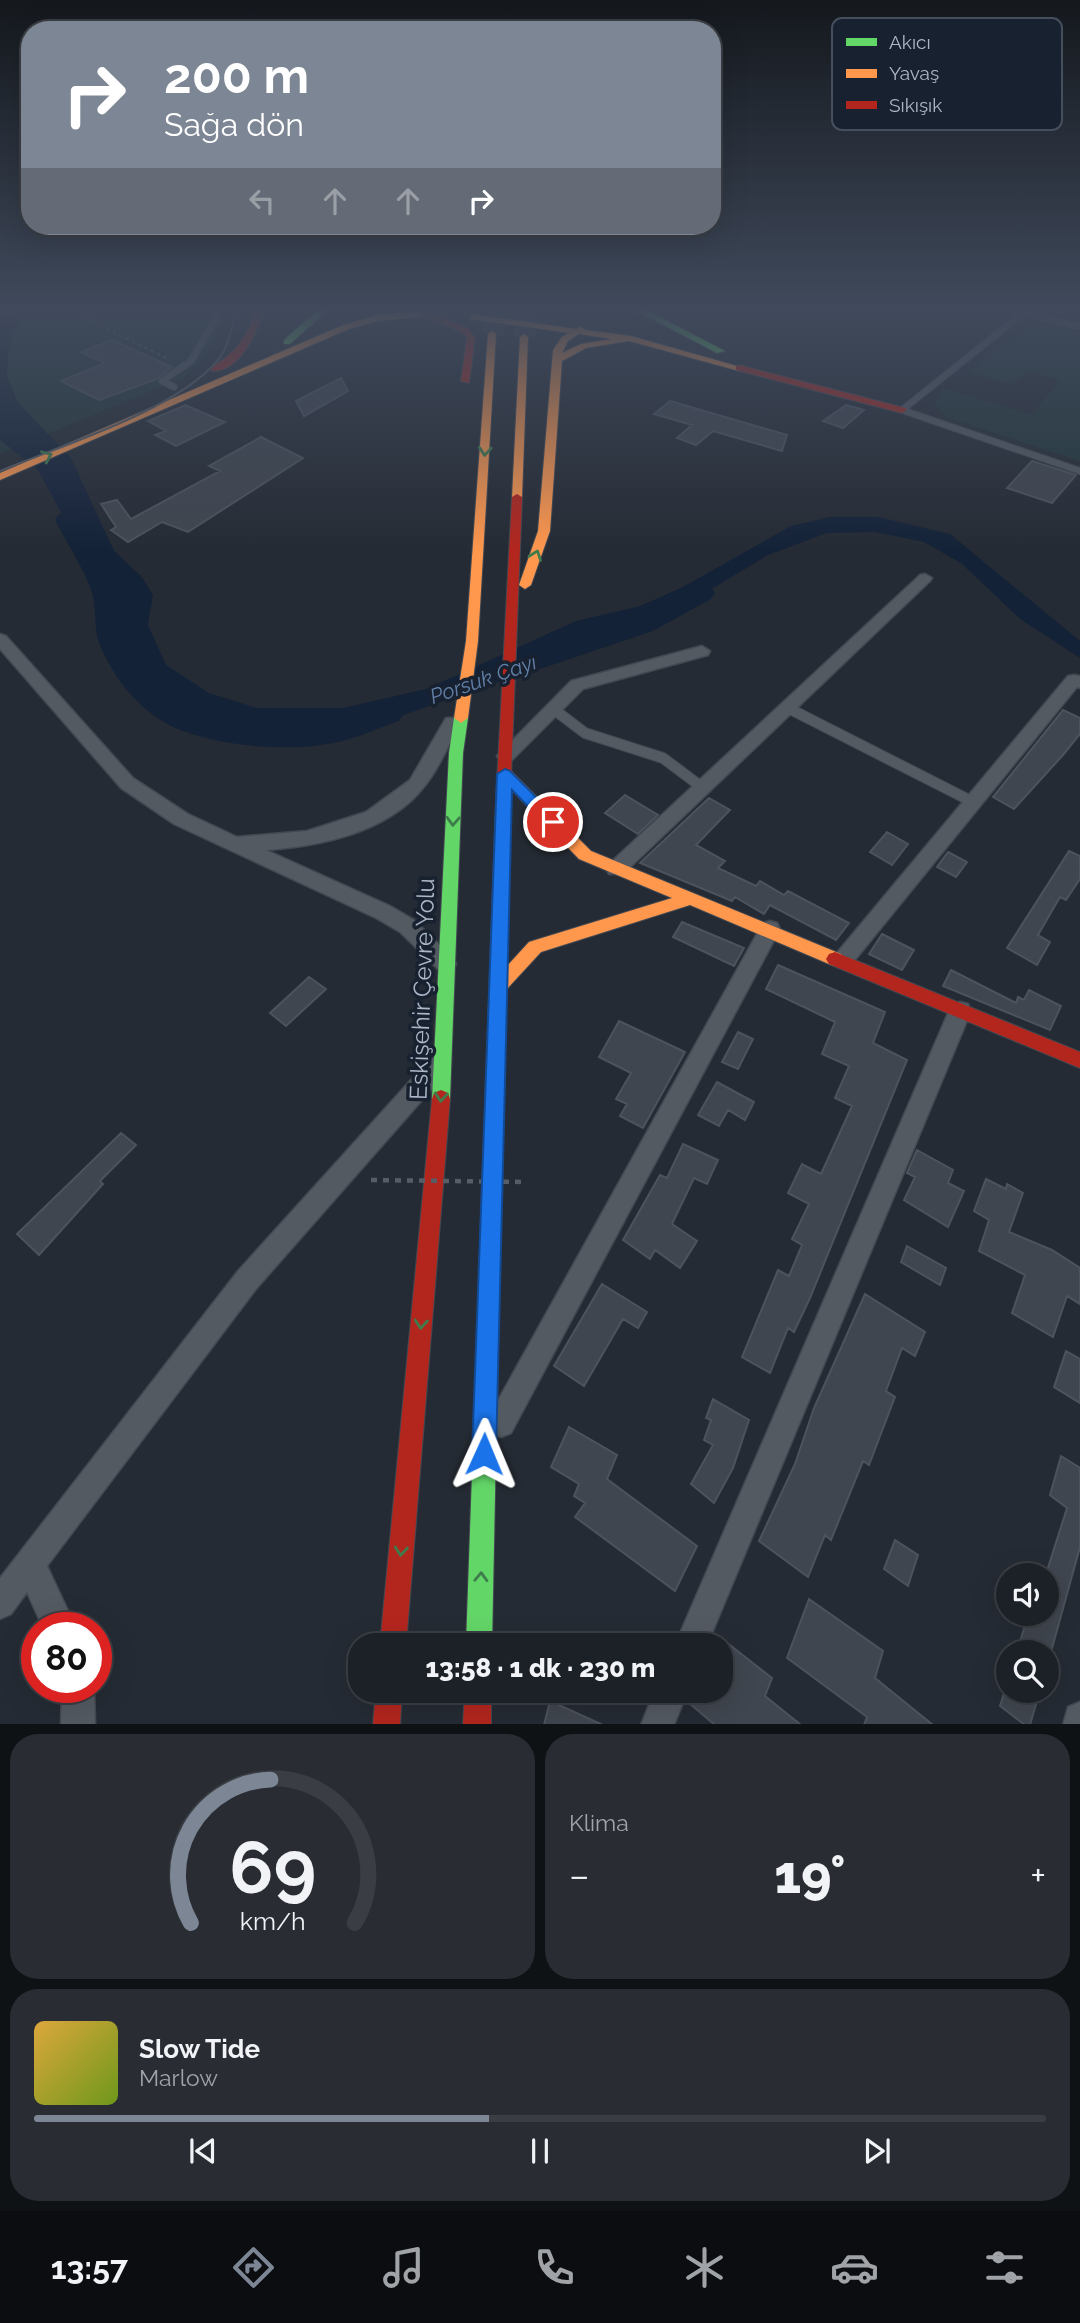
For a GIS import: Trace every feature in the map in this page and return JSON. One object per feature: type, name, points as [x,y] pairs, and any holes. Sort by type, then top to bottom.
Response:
[{"type":"main road","points":[[4,469],[65,432],[166,390]]},
{"type":"main road","points":[[4,469],[81,442],[197,390]]},
{"type":"main road","points":[[466,398],[467,390]]},
{"type":"main road","name":"Eskişehir Çevre Yolu","points":[[394,1633],[445,1058],[446,964],[456,753],[472,641],[488,390]]},
{"type":"main road","points":[[479,1633],[496,989],[522,390]]},
{"type":"main road","points":[[513,619],[544,531],[555,390]]},
{"type":"main road","points":[[811,390],[902,410]]},
{"type":"main road","points":[[846,390],[902,410]]},
{"type":"main road","points":[[464,522],[472,641]]},
{"type":"main road","points":[[505,774],[585,855],[770,929],[1080,1060]]},
{"type":"main road","points":[[496,989],[535,947],[693,898]]},
{"type":"main road","points":[[386,1724],[388,1703]]},
{"type":"main road","points":[[477,1724],[478,1703]]},
{"type":"street","points":[[616,869],[925,578]]},
{"type":"street","points":[[0,639],[127,783],[181,819],[383,912],[407,926],[446,964]]},
{"type":"street","points":[[506,756],[577,685],[702,651]]},
{"type":"street","points":[[843,960],[1074,680],[1080,683]]},
{"type":"street","points":[[229,843],[271,844],[326,835],[355,825],[384,810],[411,790],[461,706]]},
{"type":"street","points":[[484,1454],[770,929]]},
{"type":"street","points":[[696,1633],[960,1011]]},
{"type":"street","points":[[0,1603],[247,1280],[445,1058]]},
{"type":"street","points":[[30,1564],[52,1612]]},
{"type":"street","points":[[78,1703],[78,1724]]},
{"type":"street","points":[[657,1724],[666,1703]]},
{"type":"lane","points":[[902,410],[927,390]]},
{"type":"lane","points":[[902,410],[1080,471]]},
{"type":"lane","points":[[552,708],[585,733],[663,758],[703,788]]},
{"type":"lane","points":[[788,708],[973,802]]},
{"type":"path","points":[[371,1180],[527,1182]]},
{"type":"green space","points":[[0,390],[152,390],[0,454]]},
{"type":"green space","points":[[942,390],[951,390],[1032,415],[1052,390],[1080,390],[1080,461],[948,418],[935,404]]},
{"type":"water","points":[[0,390],[13,390],[18,403],[71,458],[114,551],[142,577],[153,595],[148,625],[166,665],[209,693],[257,708],[343,708],[426,689],[576,621],[640,606],[681,588],[791,526],[830,517],[878,517],[950,534],[1080,641],[1080,658],[1020,619],[961,563],[924,542],[874,532],[827,533],[768,555],[668,615],[616,628],[556,662],[369,727],[299,733],[215,722],[172,710],[109,638],[118,589],[88,562],[38,470],[0,440]]},
{"type":"building","points":[[80,390],[125,390],[99,400]]},
{"type":"building","points":[[317,390],[348,391],[304,416],[296,401]]},
{"type":"building","points":[[670,401],[787,435],[782,451],[713,431],[696,445],[677,438],[692,425],[654,414]]},
{"type":"building","points":[[185,405],[225,422],[176,446],[155,435],[166,431],[148,421]]},
{"type":"building","points":[[846,405],[864,410],[843,428],[823,421]]},
{"type":"building","points":[[261,437],[303,458],[188,532],[162,522],[128,542],[111,530],[116,527],[101,504],[117,500],[131,519],[220,471],[209,466]]},
{"type":"building","points":[[1032,461],[1076,475],[1052,503],[1007,488]]},
{"type":"building","points":[[1063,710],[1080,718],[1080,734],[1014,809],[993,797]]},
{"type":"building","points":[[625,795],[658,815],[638,834],[605,813]]},
{"type":"building","points":[[709,798],[730,810],[696,845],[725,861],[718,868],[756,886],[760,881],[784,895],[788,891],[849,923],[836,940],[770,905],[764,914],[735,897],[732,901],[640,863]]},
{"type":"building","points":[[887,832],[908,844],[892,865],[870,852]]},
{"type":"building","points":[[1069,851],[1080,856],[1080,879],[1066,900],[1060,897],[1038,935],[1050,942],[1037,965],[1007,948]]},
{"type":"building","points":[[948,852],[967,862],[956,877],[937,867]]},
{"type":"building","points":[[682,922],[744,948],[734,966],[673,937]]},
{"type":"building","points":[[882,934],[914,950],[902,970],[869,954]]},
{"type":"building","points":[[778,965],[885,1012],[873,1043],[907,1060],[810,1298],[794,1332],[788,1328],[770,1373],[742,1357],[778,1270],[789,1276],[802,1245],[792,1239],[809,1204],[788,1193],[802,1164],[821,1174],[852,1106],[835,1098],[849,1066],[822,1054],[835,1022],[766,989]]},
{"type":"building","points":[[951,970],[1016,1003],[1018,997],[1024,1000],[1029,990],[1061,1006],[1050,1030],[943,986]]},
{"type":"building","points":[[309,977],[326,989],[286,1026],[270,1013]]},
{"type":"building","points":[[619,1021],[685,1052],[643,1128],[620,1116],[627,1104],[616,1099],[631,1073],[599,1057]]},
{"type":"building","points":[[738,1032],[753,1039],[738,1069],[722,1062]]},
{"type":"building","points":[[717,1082],[754,1102],[745,1120],[728,1110],[719,1126],[698,1115]]},
{"type":"building","points":[[121,1133],[136,1145],[100,1181],[103,1184],[39,1255],[17,1234]]},
{"type":"building","points":[[683,1144],[718,1160],[707,1184],[694,1178],[672,1224],[697,1241],[680,1268],[655,1250],[650,1259],[623,1240],[660,1175],[667,1178]]},
{"type":"building","points":[[917,1150],[953,1170],[948,1183],[964,1191],[948,1227],[904,1200],[915,1177],[907,1173]]},
{"type":"building","points":[[986,1179],[1006,1189],[1007,1184],[1023,1193],[1009,1232],[1052,1250],[1080,1268],[1080,1304],[1067,1296],[1053,1337],[1012,1313],[1025,1275],[979,1251],[989,1220],[974,1211]]},
{"type":"building","points":[[907,1246],[946,1268],[940,1285],[901,1262]]},
{"type":"building","points":[[602,1284],[647,1312],[638,1328],[623,1319],[584,1386],[554,1366]]},
{"type":"building","points":[[865,1294],[925,1332],[915,1356],[902,1348],[886,1391],[895,1397],[869,1465],[863,1461],[831,1540],[825,1535],[808,1577],[759,1541],[795,1464],[814,1408]]},
{"type":"building","points":[[1066,1351],[1080,1359],[1080,1403],[1054,1387]]},
{"type":"building","points":[[713,1399],[749,1420],[733,1468],[714,1503],[691,1484],[713,1445],[704,1440],[711,1420],[706,1418]]},
{"type":"building","points":[[569,1427],[617,1455],[607,1479],[697,1546],[675,1591],[575,1517],[585,1503],[574,1496],[579,1484],[551,1467]]},
{"type":"building","points":[[1061,1456],[1080,1468],[1080,1547],[1059,1623],[1059,1563],[1050,1563],[1067,1508],[1050,1495]]},
{"type":"building","points":[[895,1540],[918,1555],[908,1586],[884,1569]]},
{"type":"building","points":[[809,1599],[883,1651],[875,1678],[932,1724],[864,1724],[867,1717],[787,1658]]},
{"type":"building","points":[[1025,1626],[1058,1626],[1054,1640],[1021,1640]]},
{"type":"building","points":[[733,1647],[772,1678],[765,1696],[800,1724],[714,1724],[689,1703],[733,1703]]},
{"type":"building","points":[[550,1703],[554,1703],[601,1724],[544,1724]]},
{"type":"building","points":[[1001,1703],[1036,1703],[1030,1724],[1024,1724],[1000,1706]]},
{"type":"waterway","name":"Porsuk Çayı","points":[[69,520],[108,596],[110,630],[116,647],[133,677],[165,708],[190,720],[222,730],[284,735],[332,732],[387,713]]},
{"type":"waterway","name":"Porsuk Çayı","points":[[540,659],[642,624],[700,593]]},
{"type":"tram line","points":[[0,471],[116,425],[181,390]]},
{"type":"traffic: fast","points":[[441,1099],[456,753],[461,718]]},
{"type":"traffic: fast","points":[[479,1633],[490,1247]]},
{"type":"traffic: slow","points":[[0,477],[200,390]]},
{"type":"traffic: slow","points":[[461,718],[472,641],[488,390]]},
{"type":"traffic: slow","points":[[517,497],[522,390]]},
{"type":"traffic: slow","points":[[525,585],[544,531],[555,390]]},
{"type":"traffic: slow","points":[[505,774],[585,855],[835,959]]},
{"type":"traffic: slow","points":[[490,1247],[503,802]]},
{"type":"traffic: slow","points":[[496,989],[535,947],[693,898]]},
{"type":"traffic: jam","points":[[826,390],[902,410]]},
{"type":"traffic: jam","points":[[503,802],[517,497]]},
{"type":"traffic: jam","points":[[835,959],[1080,1060]]},
{"type":"traffic: jam","points":[[394,1633],[441,1099]]},
{"type":"traffic: jam","points":[[386,1724],[388,1703]]},
{"type":"traffic: jam","points":[[477,1724],[478,1703]]},
{"type":"route","points":[[484,1454],[505,774],[553,822]]}]
